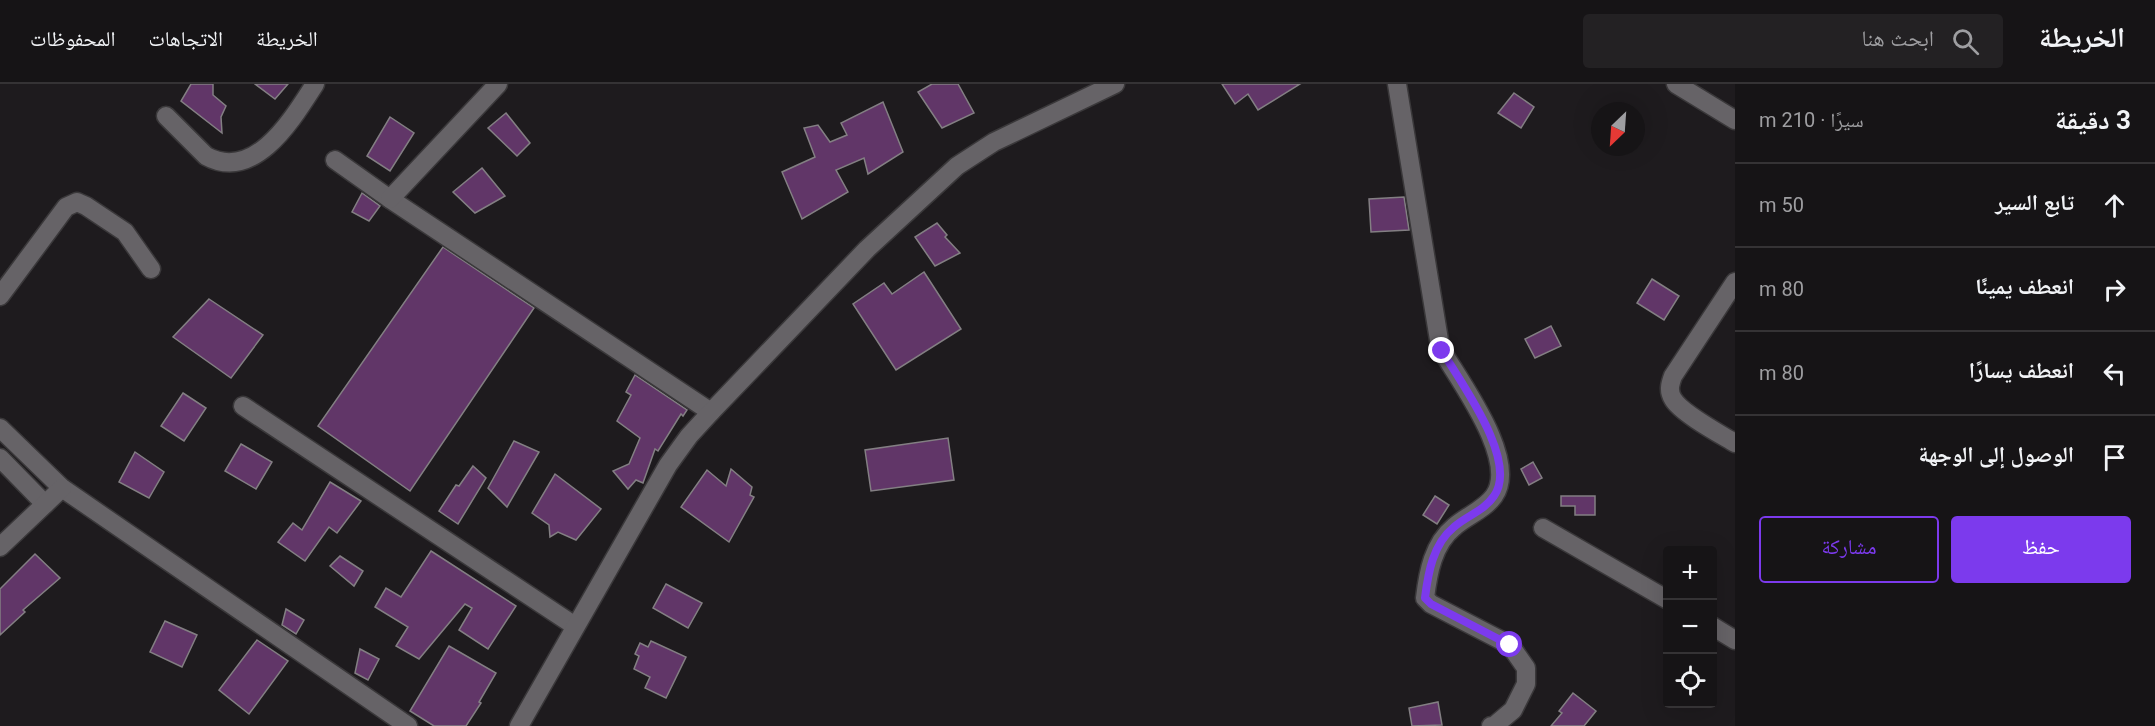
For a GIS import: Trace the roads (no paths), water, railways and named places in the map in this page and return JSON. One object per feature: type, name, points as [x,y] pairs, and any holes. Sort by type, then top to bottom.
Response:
[{"type":"street","points":[[166,117],[206,156],[214,160],[239,161],[251,158],[272,142],[315,84]]},
{"type":"street","points":[[390,199],[498,84]]},
{"type":"street","points":[[519,726],[668,465],[689,436],[711,412],[867,249],[957,166],[994,142],[1115,84]]},
{"type":"street","points":[[1397,84],[1439,340],[1442,351],[1488,426],[1500,482],[1494,496],[1470,517],[1454,527],[1441,542],[1431,564],[1425,598],[1431,604],[1510,645],[1526,668],[1526,684],[1513,710],[1491,726]]},
{"type":"street","points":[[1676,84],[1735,120]]},
{"type":"street","points":[[335,160],[711,412]]},
{"type":"street","points":[[0,296],[66,207],[77,202],[125,232],[151,269]]},
{"type":"street","points":[[1734,285],[1673,376],[1670,392],[1679,406],[1735,443]]},
{"type":"street","points":[[243,406],[575,626]]},
{"type":"street","points":[[0,428],[62,488],[408,726]]},
{"type":"street","points":[[0,458],[45,504]]},
{"type":"street","points":[[0,547],[62,488]]},
{"type":"street","points":[[1543,528],[1663,597]]},
{"type":"street","points":[[1717,629],[1735,640]]}]
